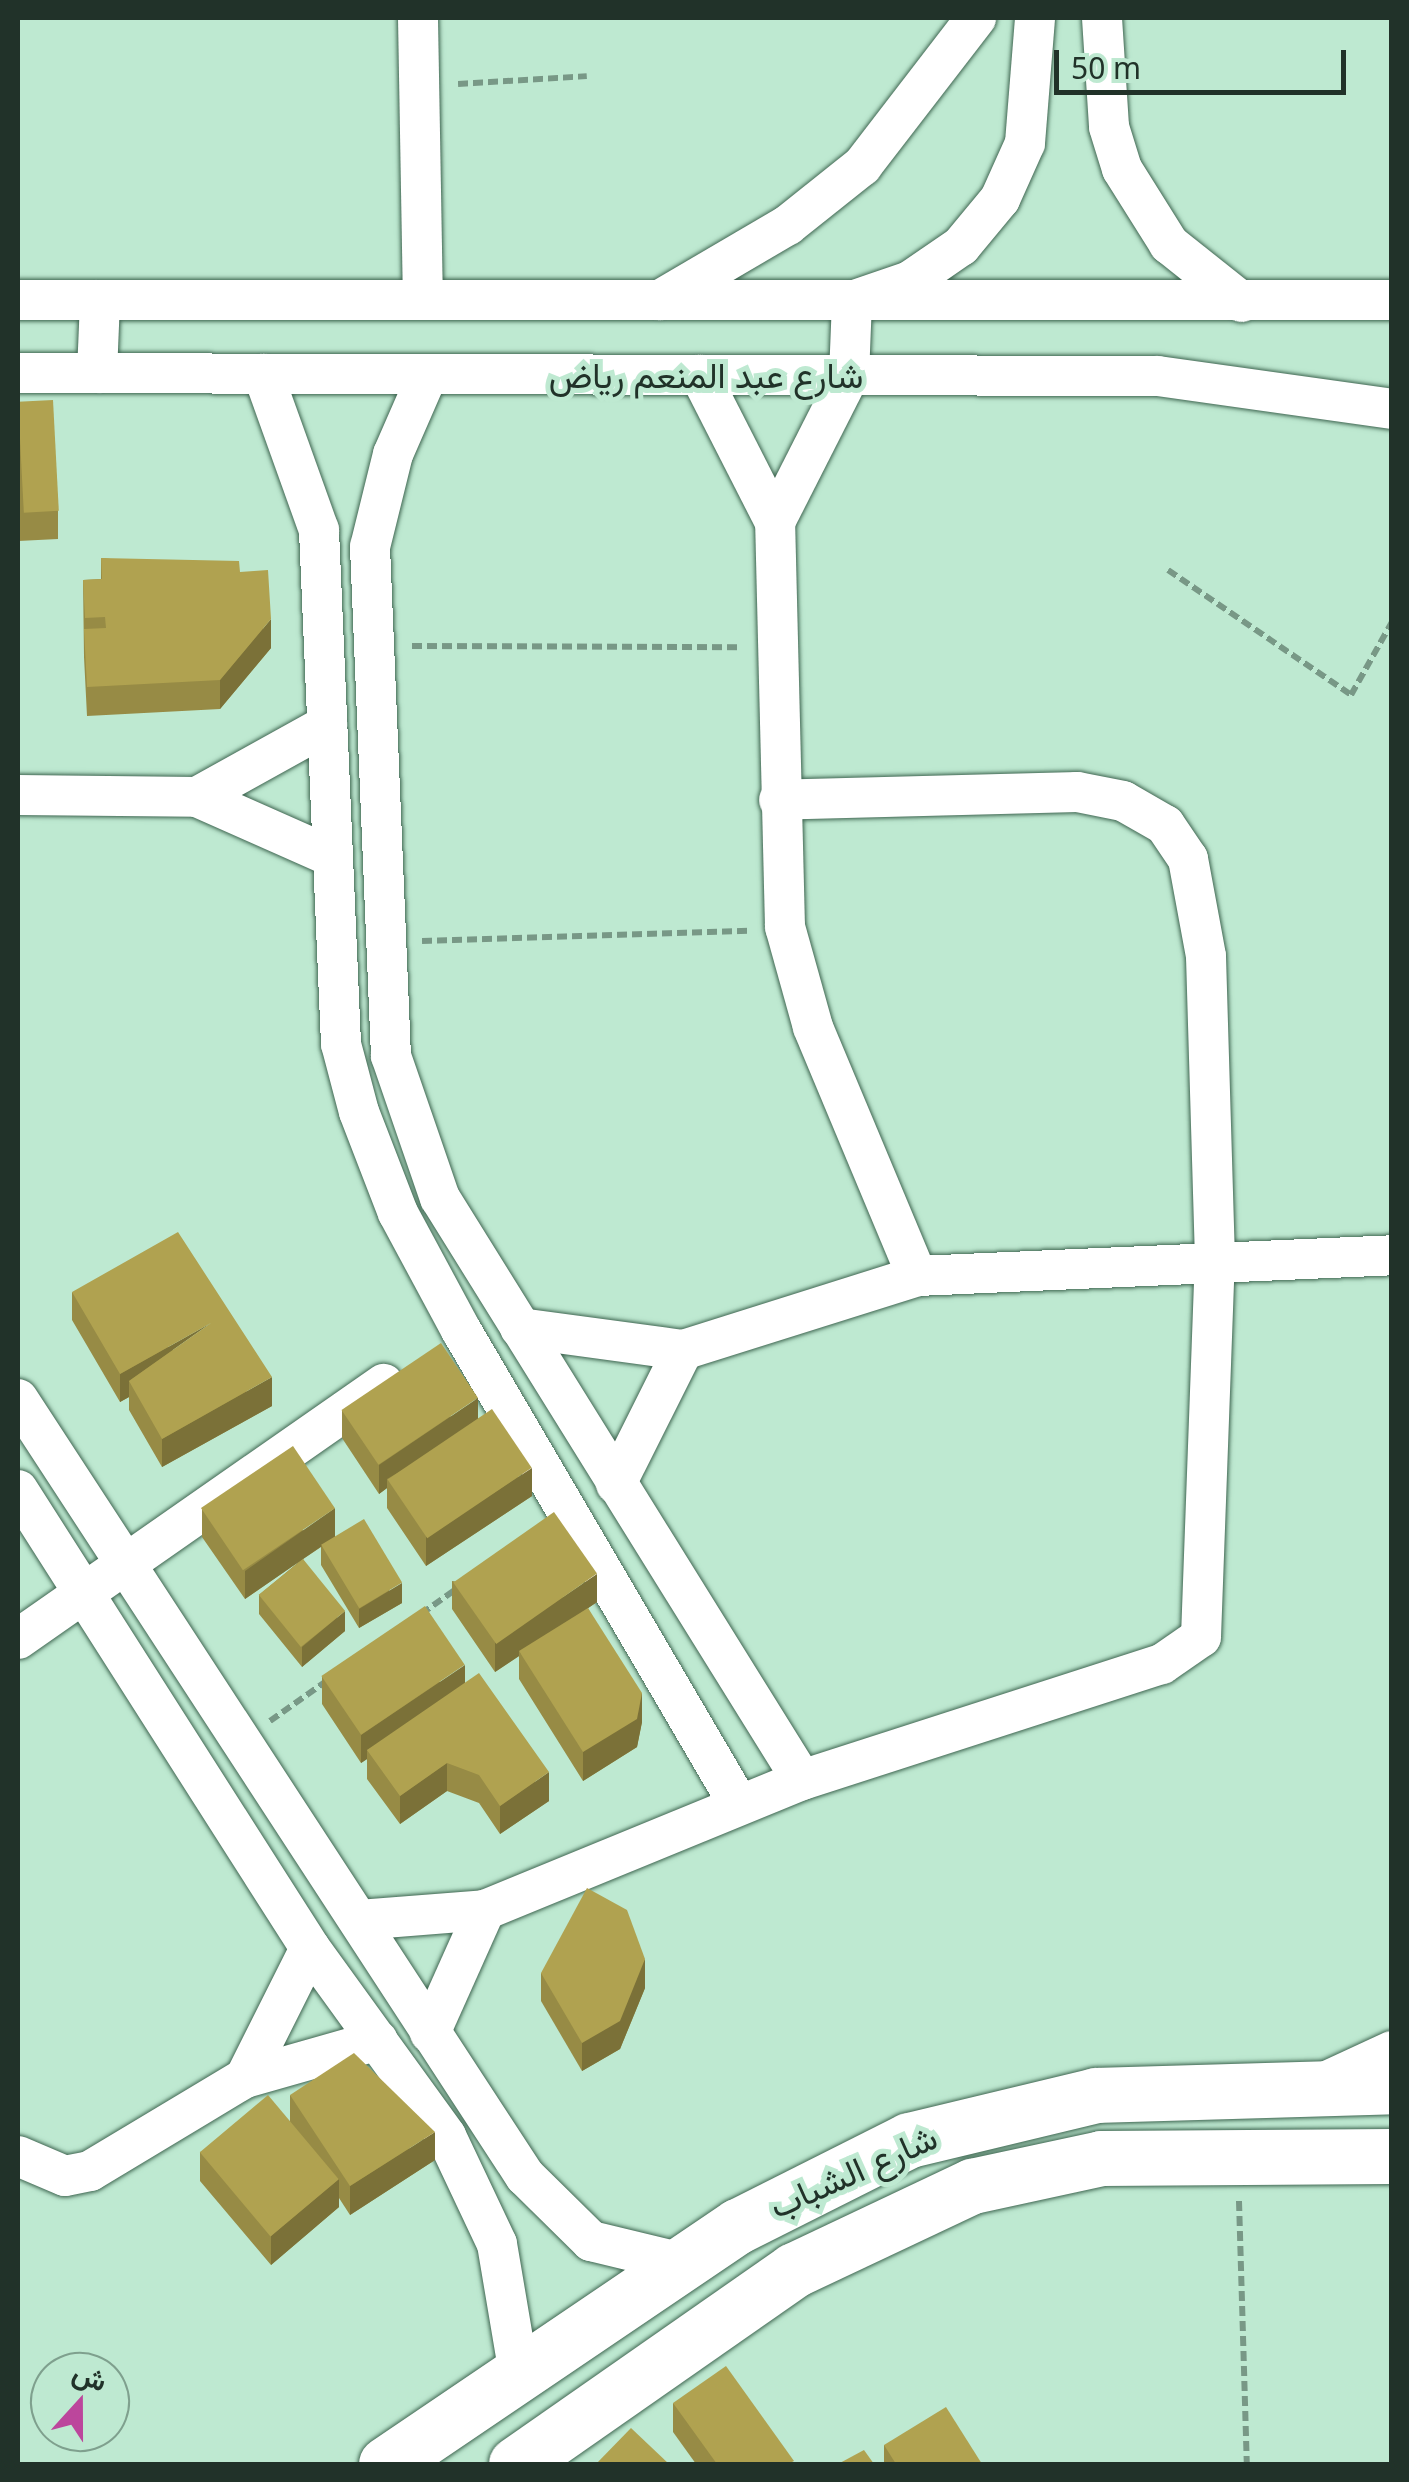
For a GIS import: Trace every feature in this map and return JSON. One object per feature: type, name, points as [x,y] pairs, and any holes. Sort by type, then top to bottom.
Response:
[{"type":"street","points":[[418,18],[423,300]]},
{"type":"street","points":[[658,301],[788,225],[862,166],[976,18]]},
{"type":"street","points":[[852,301],[922,272],[961,246],[1000,199],[1025,142],[1034,18]]},
{"type":"street","points":[[1102,18],[1109,127],[1122,170],[1169,244],[1242,302]]},
{"type":"street","points":[[18,300],[1392,300]]},
{"type":"street","points":[[97,373],[100,300]]},
{"type":"street","points":[[852,301],[849,376],[776,522],[779,800],[785,927],[813,1027],[917,1276]]},
{"type":"street","name":"شارع عبد المنعم رياض","points":[[18,373],[1203,378],[1392,409]]},
{"type":"street","points":[[263,374],[306,480],[328,609],[330,856],[341,1044],[398,1214],[434,1349],[739,1804]]},
{"type":"street","points":[[428,374],[378,498],[369,628],[380,942],[391,1056],[440,1198],[802,1780]]},
{"type":"street","points":[[700,375],[776,522]]},
{"type":"street","points":[[328,609],[369,628]]},
{"type":"street","points":[[198,797],[327,725]]},
{"type":"street","points":[[360,1920],[484,1910],[802,1780],[1162,1664],[1202,1637],[1214,1260],[1206,956],[1188,859],[1165,826],[1122,802],[1077,792],[779,800]]},
{"type":"street","points":[[18,795],[198,797],[330,856]]},
{"type":"street","points":[[398,1214],[440,1198]]},
{"type":"street","points":[[520,1328],[683,1350],[917,1276],[1214,1260],[1392,1256]]},
{"type":"street","points":[[18,1639],[434,1349]]},
{"type":"street","points":[[616,1484],[683,1350]]},
{"type":"street","points":[[18,1399],[122,1566],[360,1920],[479,2114],[580,2234],[686,2264]]},
{"type":"street","points":[[18,1490],[80,1594],[310,1948],[446,2136],[497,2244],[519,2374]]},
{"type":"street","points":[[430,2032],[484,1910]]},
{"type":"street","points":[[245,2078],[310,1948]]},
{"type":"street","points":[[18,2156],[64,2176],[90,2172],[245,2078],[378,2040]]},
{"type":"street","points":[[1316,2155],[1316,2085],[1392,2051]]},
{"type":"street","name":"شارع الشباب","points":[[422,2455],[519,2374],[807,2186],[970,2120],[1096,2095],[1316,2085],[1392,2086]]},
{"type":"street","points":[[446,2136],[479,2114]]},
{"type":"street","name":"شارع الشباب","points":[[516,2464],[794,2270],[911,2208],[1101,2158],[1238,2154],[1392,2156]]},
{"type":"path","points":[[418,86],[587,76]]},
{"type":"path","points":[[1168,570],[1351,695],[1392,622]]},
{"type":"path","points":[[369,628],[776,646]]},
{"type":"path","points":[[380,942],[785,927]]},
{"type":"path","points":[[412,1620],[475,1575]]},
{"type":"path","points":[[240,1742],[334,1676]]},
{"type":"path","points":[[1238,2154],[1247,2464]]},
{"type":"building","points":[[53,400],[59,511],[24,513],[18,402]]},
{"type":"building","points":[[101,558],[239,561],[240,572],[268,570],[271,619],[220,680],[87,687],[84,629],[106,628],[105,617],[85,618],[83,580],[102,579]]},
{"type":"building","points":[[178,1232],[272,1377],[162,1439],[129,1381],[211,1323],[120,1374],[72,1292]]},
{"type":"building","points":[[441,1343],[478,1398],[378,1465],[342,1410]]},
{"type":"building","points":[[492,1409],[532,1468],[427,1538],[388,1479]]},
{"type":"building","points":[[293,1446],[335,1508],[243,1570],[201,1508]]},
{"type":"building","points":[[554,1512],[597,1573],[496,1644],[453,1583]]},
{"type":"building","points":[[364,1519],[402,1582],[359,1608],[321,1545]]},
{"type":"building","points":[[303,1559],[345,1611],[301,1647],[259,1595]]},
{"type":"building","points":[[425,1606],[465,1665],[361,1735],[321,1676]]},
{"type":"building","points":[[588,1608],[642,1693],[637,1719],[583,1752],[519,1651]]},
{"type":"building","points":[[479,1673],[549,1772],[500,1806],[479,1775],[447,1763],[400,1796],[367,1750]]},
{"type":"building","points":[[587,1888],[627,1910],[645,1959],[620,2021],[582,2043],[541,1973]]},
{"type":"building","points":[[354,2053],[435,2132],[350,2186],[290,2095]]},
{"type":"building","points":[[268,2095],[339,2179],[271,2236],[200,2152]]},
{"type":"building","points":[[726,2366],[794,2461],[717,2464],[673,2403]]},
{"type":"building","points":[[946,2407],[982,2464],[896,2464],[884,2445]]},
{"type":"building","points":[[631,2428],[669,2464],[596,2464]]},
{"type":"building","points":[[864,2450],[874,2464],[838,2464]]}]
